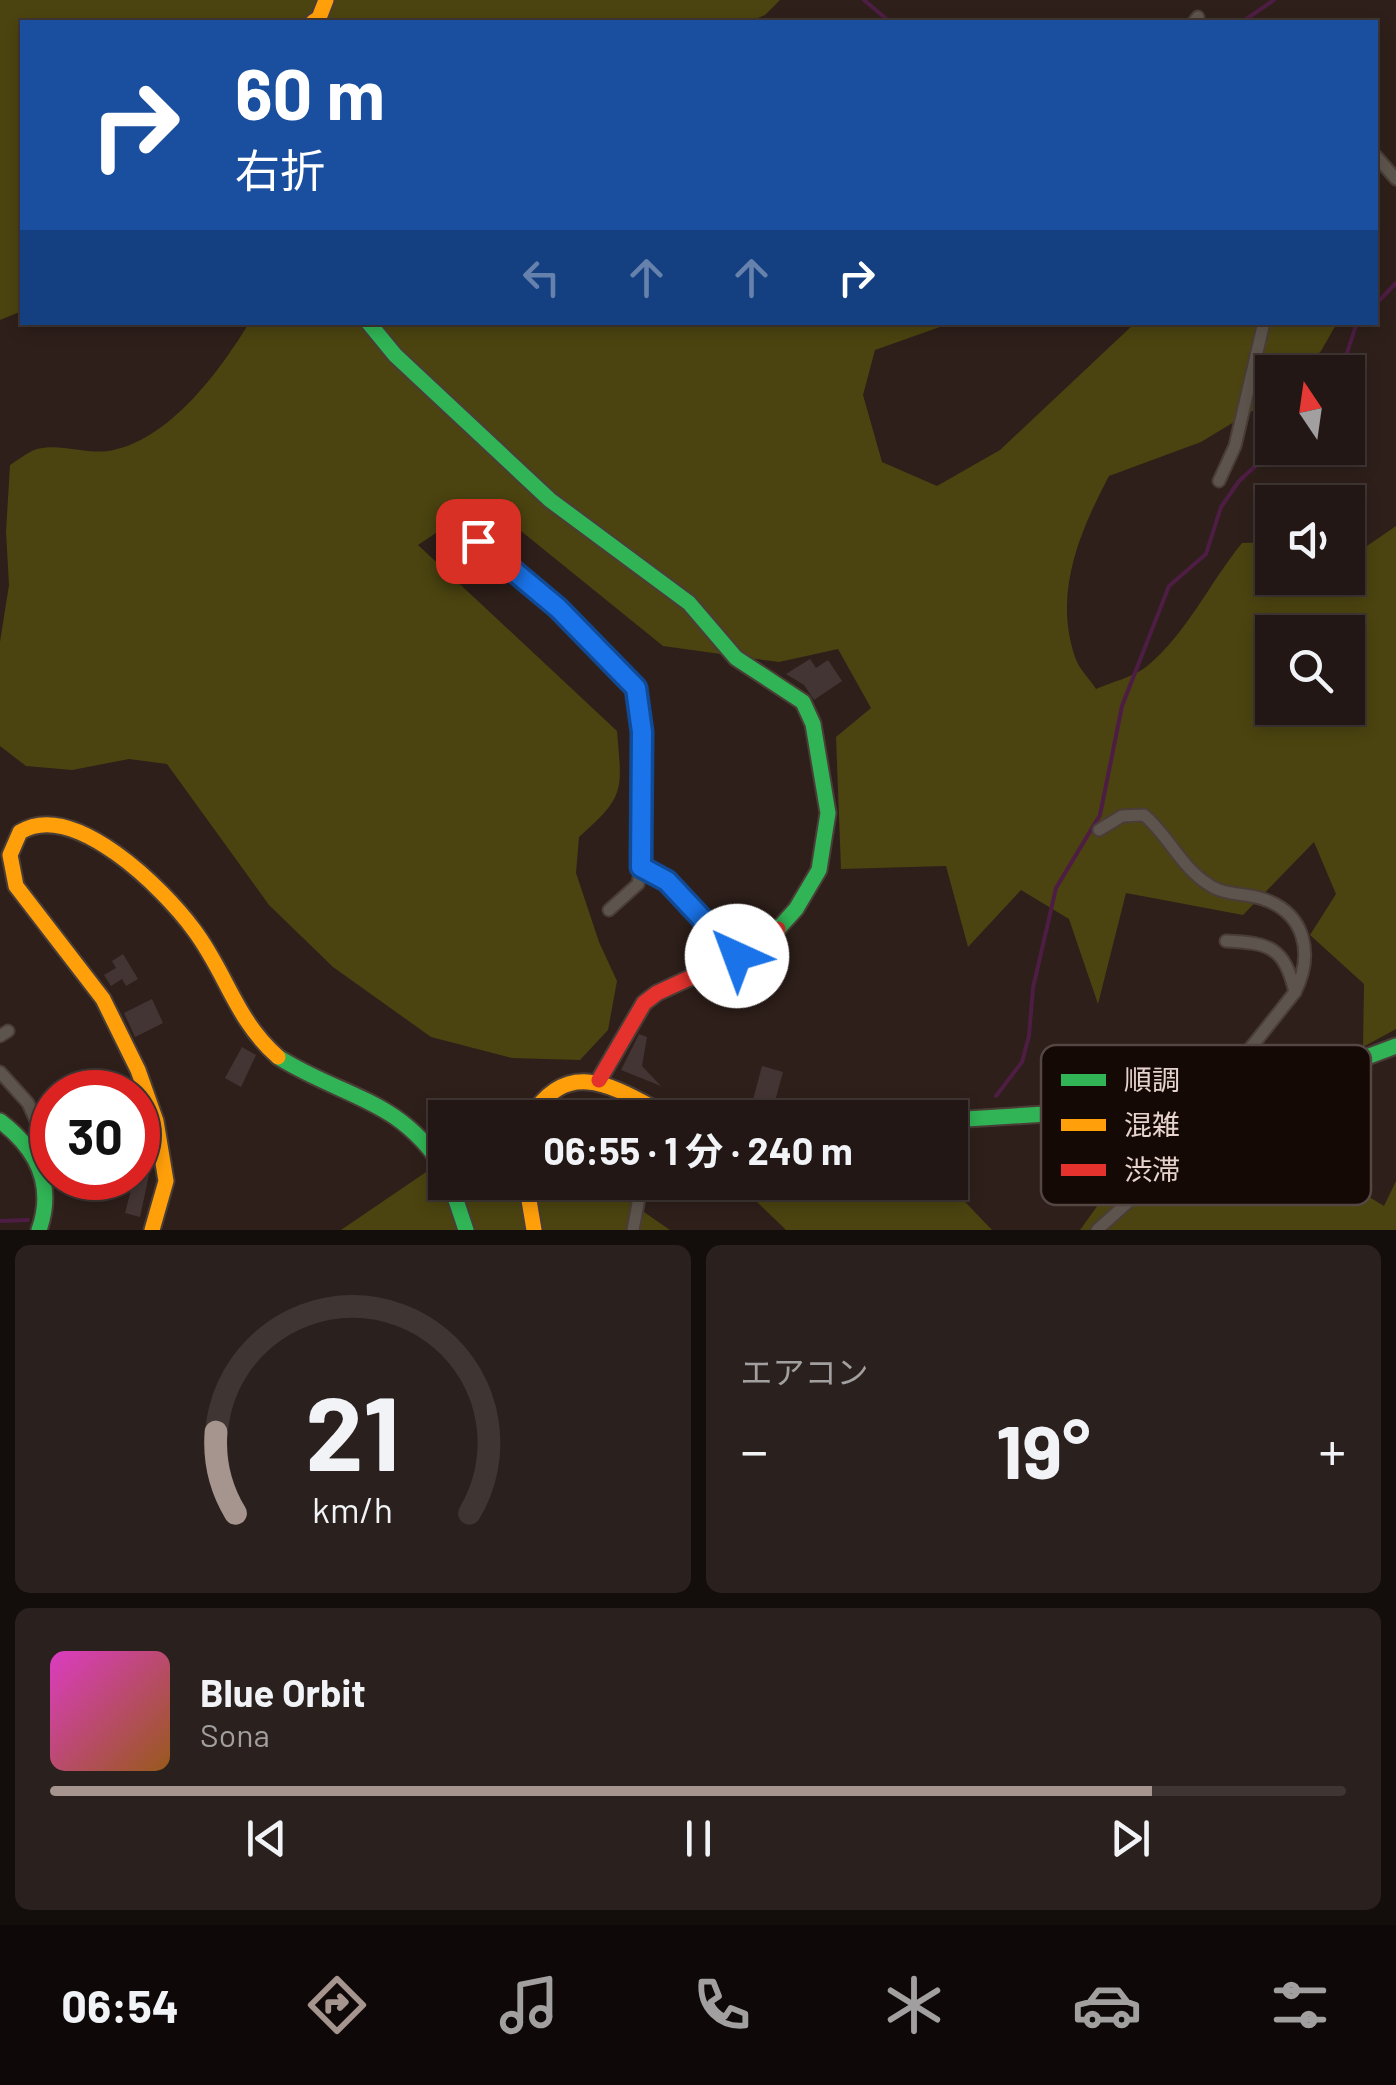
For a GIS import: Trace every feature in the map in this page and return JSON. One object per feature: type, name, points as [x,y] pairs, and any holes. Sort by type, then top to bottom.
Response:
[{"type":"street","points":[[1378,158],[1396,179]]},
{"type":"street","points":[[370,325],[396,356],[550,500],[689,603],[736,658],[802,702],[813,724],[828,813],[824,859],[779,931],[765,943],[656,992],[644,1003],[599,1080]]},
{"type":"street","points":[[1219,481],[1235,446],[1263,325]]},
{"type":"street","points":[[452,518],[558,608],[636,688],[642,732],[641,867],[638,884],[609,910]]},
{"type":"street","points":[[1099,830],[1122,816],[1144,815],[1210,886],[1261,898],[1287,914],[1299,927],[1307,968],[1295,992],[1253,1045]]},
{"type":"street","points":[[152,1230],[162,1211],[166,1166],[145,1095],[100,996],[20,892],[12,873],[9,854],[15,836],[38,821],[66,823],[136,870],[178,908],[257,1038],[283,1058],[386,1106],[423,1133],[428,1141]]},
{"type":"street","points":[[641,867],[667,881],[737,956]]},
{"type":"street","points":[[1226,941],[1256,942],[1276,950],[1288,965],[1295,992]]},
{"type":"street","points":[[1371,1055],[1396,1046]]},
{"type":"street","points":[[0,1072],[30,1107]]},
{"type":"street","points":[[541,1100],[554,1091],[599,1080],[638,1100]]},
{"type":"street","points":[[968,1118],[1041,1112]]},
{"type":"street","points":[[0,1121],[21,1134],[30,1148]]},
{"type":"street","points":[[39,1230],[43,1200]]},
{"type":"street","points":[[456,1200],[466,1230]]},
{"type":"street","points":[[529,1200],[534,1230]]},
{"type":"street","points":[[633,1230],[639,1200]]},
{"type":"street","points":[[1097,1230],[1125,1205]]},
{"type":"shaded area","points":[[0,0],[780,0],[765,15],[753,20],[20,20],[20,312],[0,320]]},
{"type":"shaded area","points":[[248,325],[945,325],[875,350],[863,395],[882,462],[937,486],[1000,450],[1133,325],[1336,325],[1317,355],[1255,355],[1255,409],[1201,442],[1109,476],[1088,518],[1073,563],[1068,586],[1069,633],[1075,657],[1096,689],[1141,671],[1160,654],[1186,624],[1242,543],[1255,543],[1255,595],[1365,595],[1365,547],[1396,526],[1396,1029],[1363,1045],[1364,984],[1310,935],[1336,894],[1314,842],[1243,915],[1126,893],[1098,1004],[1069,919],[1021,890],[968,947],[946,866],[841,869],[836,737],[871,708],[838,649],[779,662],[663,646],[484,501],[418,545],[617,731],[618,791],[605,811],[579,837],[576,873],[617,981],[608,1030],[580,1060],[512,1058],[431,1037],[333,967],[269,905],[167,764],[129,759],[72,770],[26,766],[0,746],[0,642],[9,585],[6,532],[10,465],[37,449],[108,451],[130,445],[151,434],[190,402]]},
{"type":"shaded area","points":[[428,1171],[428,1200],[627,1200],[670,1230],[341,1230]]},
{"type":"shaded area","points":[[1396,1181],[1396,1230],[1080,1230],[1098,1205],[1371,1205],[1371,1198],[1384,1206]]},
{"type":"shaded area","points":[[755,1200],[963,1200],[992,1230],[786,1230]]},
{"type":"building","points":[[810,659],[816,668],[828,660],[842,681],[814,700],[804,685],[786,674]]},
{"type":"building","points":[[123,954],[138,979],[126,986],[122,979],[111,986],[104,975],[116,968],[112,961]]},
{"type":"building","points":[[152,999],[163,1023],[135,1037],[124,1013]]},
{"type":"building","points":[[639,1034],[647,1037],[642,1066],[661,1086],[621,1070]]},
{"type":"building","points":[[242,1047],[256,1055],[241,1087],[225,1078]]},
{"type":"building","points":[[762,1066],[783,1072],[775,1100],[753,1100]]},
{"type":"building","points":[[128,1200],[144,1200],[140,1217],[125,1213]]},
{"type":"waterway","points":[[864,0],[888,20]]},
{"type":"waterway","points":[[1245,20],[1274,0]]},
{"type":"waterway","points":[[1378,302],[1396,283]]},
{"type":"waterway","points":[[1346,355],[1356,325]]},
{"type":"waterway","points":[[996,1096],[1022,1062],[1029,1036],[1033,988],[1056,888],[1100,815],[1122,706],[1169,586],[1206,554],[1221,507],[1239,481],[1256,465]]},
{"type":"waterway","points":[[0,1221],[28,1220]]},
{"type":"traffic: fast","points":[[370,325],[395,355],[550,500],[689,603],[736,658],[803,702],[813,724],[828,813],[819,870],[796,909],[778,929]]},
{"type":"traffic: fast","points":[[1371,1055],[1396,1046]]},
{"type":"traffic: fast","points":[[278,1057],[389,1113],[428,1147]]},
{"type":"traffic: fast","points":[[968,1119],[1041,1114]]},
{"type":"traffic: fast","points":[[0,1121],[24,1144],[39,1169],[45,1198],[39,1230]]},
{"type":"traffic: fast","points":[[456,1200],[466,1230]]},
{"type":"traffic: slow","points":[[316,20],[326,0]]},
{"type":"traffic: slow","points":[[152,1230],[166,1181],[156,1121],[138,1070],[103,999],[16,886],[10,855],[20,832],[42,825],[66,828],[91,838],[140,872],[194,930],[241,1012],[278,1057]]},
{"type":"traffic: slow","points":[[544,1100],[562,1086],[580,1082],[616,1089],[638,1100]]},
{"type":"traffic: slow","points":[[529,1200],[534,1230]]},
{"type":"traffic: jam","points":[[599,1080],[644,1003],[657,993],[765,943],[778,929]]},
{"type":"route","points":[[478,541],[558,608],[636,688],[642,732],[641,867],[667,881],[737,956]]}]
